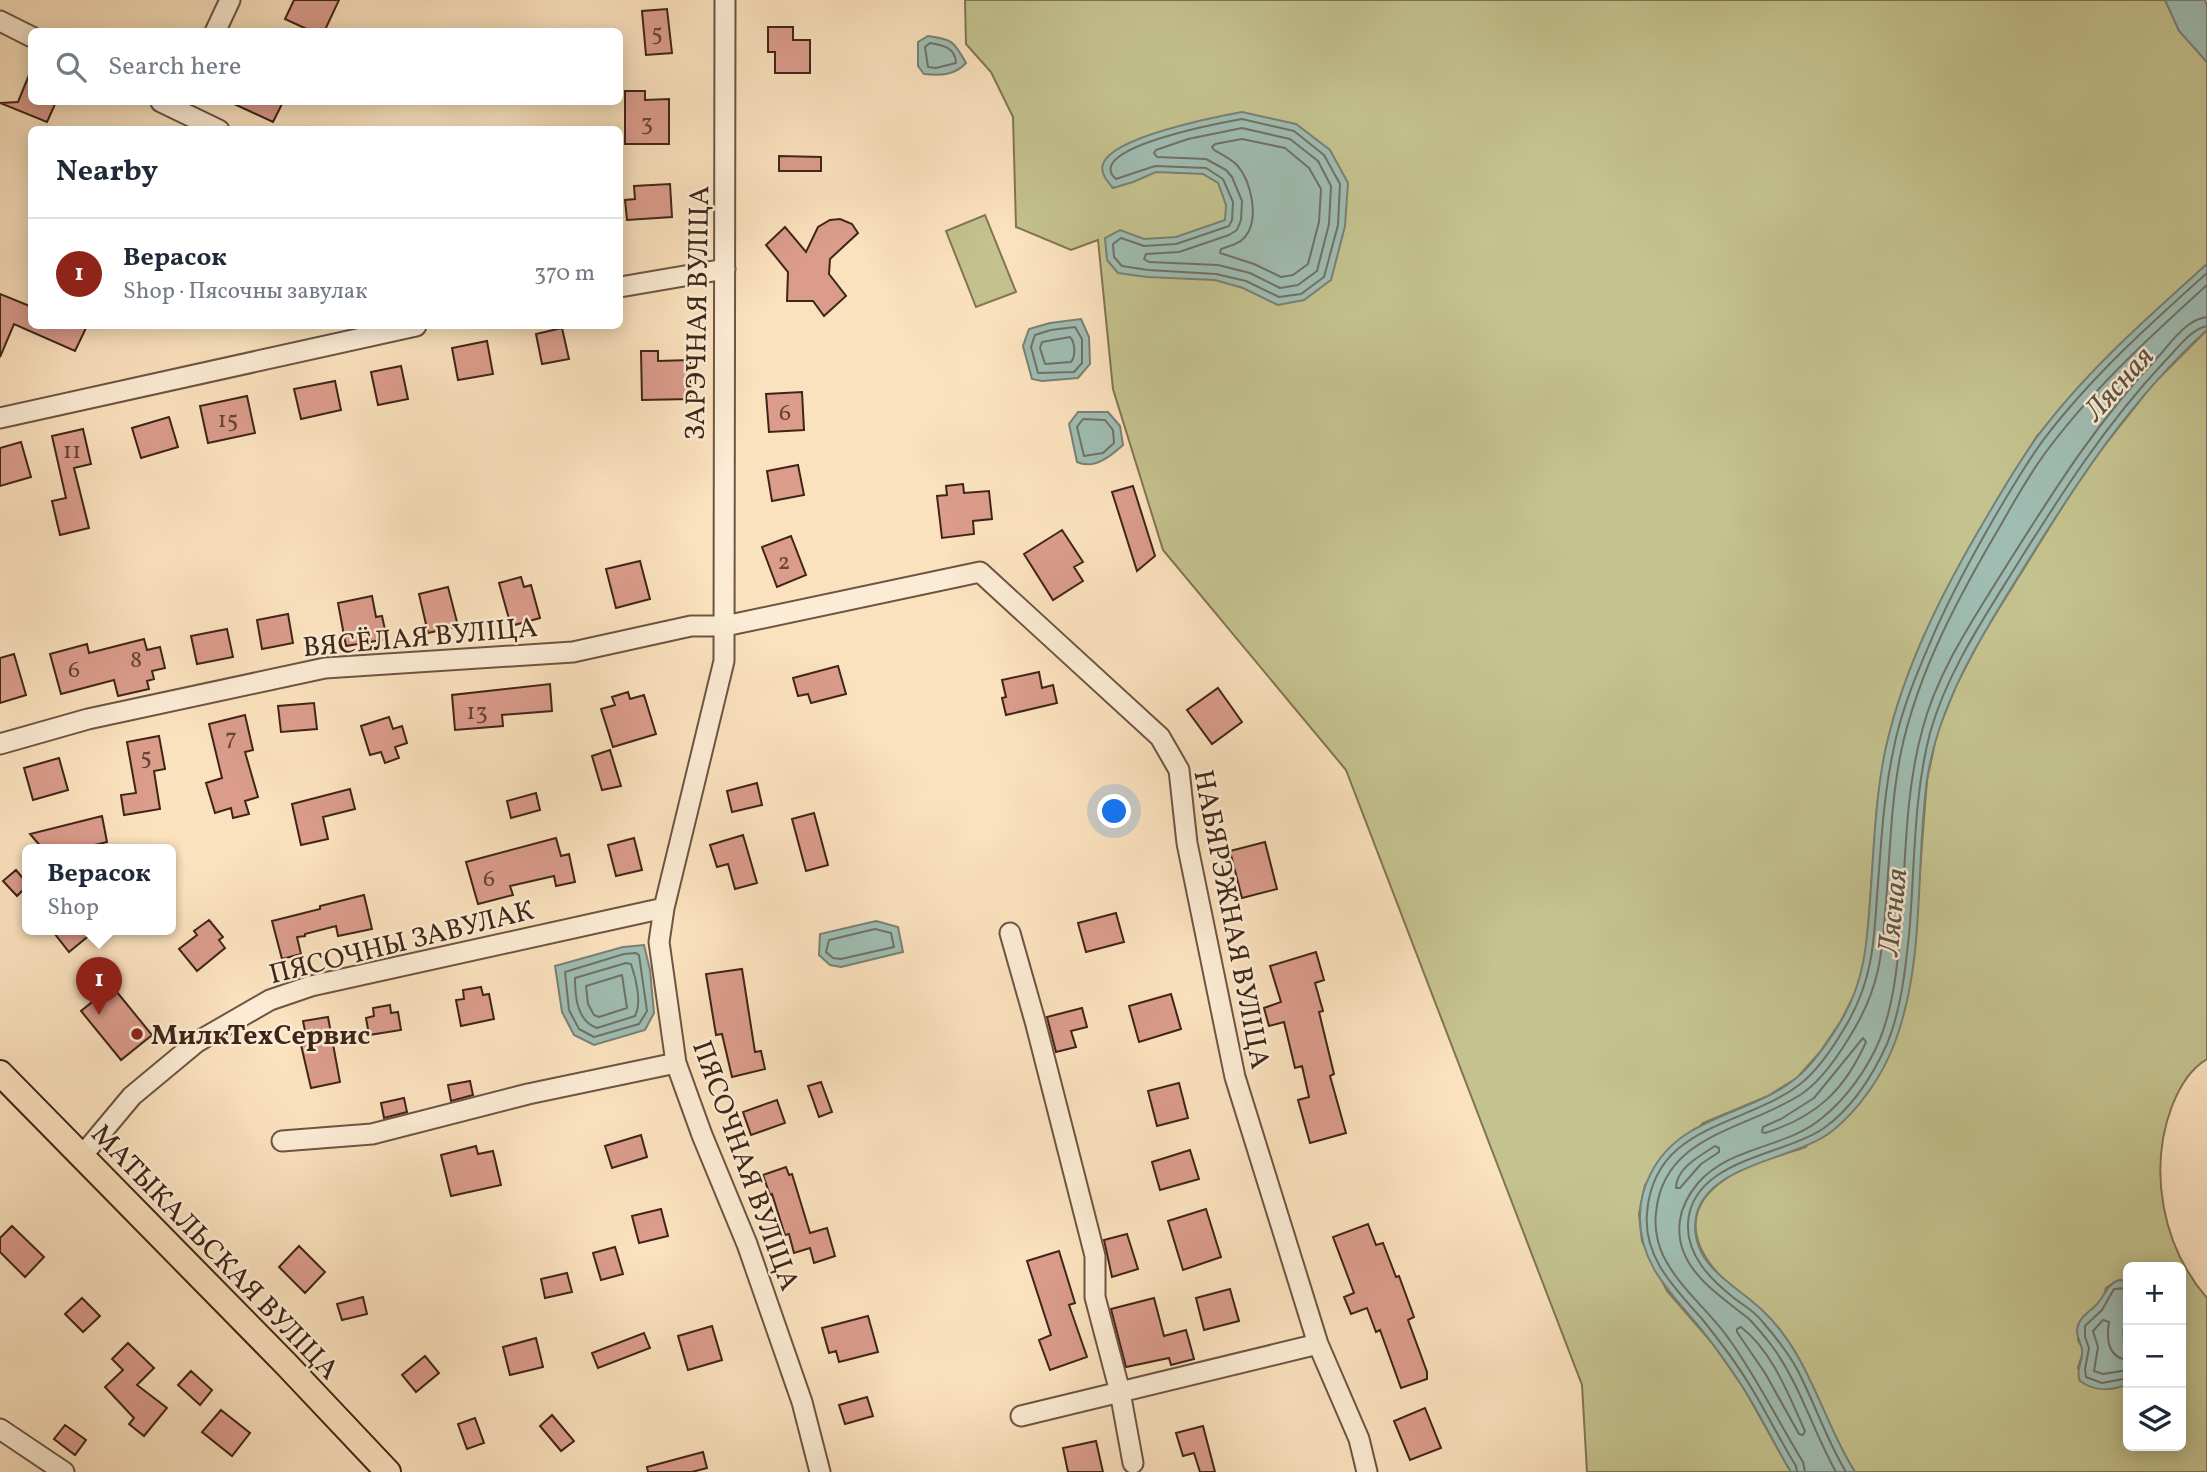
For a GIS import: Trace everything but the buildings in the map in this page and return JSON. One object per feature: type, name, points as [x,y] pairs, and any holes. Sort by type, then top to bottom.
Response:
[{"type":"main road","name":"МАТЫКАЛЬСКАЯ ВУЛІЦА","points":[[0,1073],[286,1364],[388,1472]]},
{"type":"street","points":[[217,28],[230,0]]},
{"type":"street","name":"ЗАРЭЧНАЯ ВУЛІЦА","points":[[725,0],[725,625]]},
{"type":"street","points":[[0,21],[28,35]]},
{"type":"street","points":[[175,105],[212,126]]},
{"type":"street","points":[[623,286],[725,269]]},
{"type":"street","points":[[0,418],[402,329]]},
{"type":"street","name":"НАБЯРЭЖНАЯ ВУЛІЦА","points":[[725,625],[980,572],[1160,737],[1179,769],[1187,843],[1235,1077],[1318,1344],[1359,1439],[1367,1472]]},
{"type":"street","name":"ВЯСЁЛАЯ ВУЛІЦА","points":[[0,744],[88,719],[325,668],[573,652],[691,626],[725,625]]},
{"type":"street","name":"ПЯСОЧНАЯ ВУЛІЦА","points":[[725,625],[724,661],[664,908],[659,942],[676,1063],[747,1244],[802,1402],[820,1472]]},
{"type":"street","name":"ПЯСОЧНЫ ЗАВУЛАК","points":[[81,1157],[132,1096],[169,1065],[197,1042],[270,1000],[311,986],[664,908]]},
{"type":"street","points":[[1010,933],[1095,1256],[1095,1297],[1120,1392],[1133,1463]]},
{"type":"street","points":[[282,1141],[372,1134],[528,1094],[676,1063]]},
{"type":"street","points":[[1021,1416],[1318,1344]]},
{"type":"street","points":[[0,1429],[64,1472]]},
{"type":"shaded area","points":[[965,0],[2165,0],[2180,31],[2207,62],[2207,264],[2109,355],[2037,436],[1971,544],[1941,600],[1900,698],[1886,748],[1877,806],[1866,957],[1856,991],[1841,1021],[1820,1052],[1797,1078],[1768,1096],[1703,1123],[1645,1185],[1639,1214],[1642,1241],[1667,1291],[1714,1345],[1743,1387],[1791,1472],[1587,1472],[1582,1385],[1346,770],[1163,550],[1113,389],[1098,240],[1071,250],[1016,227],[1013,117],[991,72],[966,44]]},
{"type":"shaded area","points":[[985,215],[1016,292],[976,307],[946,231]]},
{"type":"shaded area","points":[[2207,330],[2207,1059],[2195,1068],[2178,1092],[2165,1130],[2161,1156],[2164,1206],[2170,1231],[2183,1262],[2123,1262],[2123,1280],[2106,1288],[2104,1296],[2083,1317],[2078,1340],[2082,1355],[2078,1368],[2123,1384],[2123,1451],[2186,1451],[2186,1267],[2207,1298],[2207,1472],[1855,1472],[1738,1292],[1709,1263],[1700,1247],[1696,1232],[1697,1216],[1703,1201],[1715,1187],[1735,1173],[1806,1147],[1913,961],[1927,780],[1937,733],[1956,686],[1980,639],[2085,470],[2154,383]]},
{"type":"water","points":[[2165,0],[2205,0],[2207,62],[2179,31]]},
{"type":"water","points":[[928,36],[951,42],[966,63],[947,74],[924,74],[918,66],[918,42]]},
{"type":"water","points":[[1242,112],[1296,124],[1330,150],[1348,183],[1345,226],[1331,280],[1304,300],[1278,305],[1243,288],[1215,280],[1118,273],[1107,260],[1105,238],[1120,230],[1144,239],[1176,237],[1225,220],[1226,205],[1218,183],[1203,174],[1156,172],[1113,188],[1102,171],[1110,154],[1125,145],[1166,130]]},
{"type":"water","name":"Лясная","points":[[2207,264],[2207,330],[2155,383],[2088,468],[1996,613],[1953,693],[1933,750],[1927,780],[1916,946],[1911,978],[1905,1010],[1884,1067],[1860,1103],[1831,1132],[1814,1142],[1728,1177],[1711,1190],[1700,1206],[1695,1226],[1702,1253],[1719,1274],[1762,1310],[1792,1346],[1855,1472],[1791,1472],[1740,1383],[1650,1262],[1641,1232],[1640,1210],[1644,1188],[1664,1154],[1679,1139],[1717,1118],[1777,1091],[1795,1079],[1814,1060],[1841,1021],[1855,992],[1866,948],[1877,804],[1886,747],[1903,687],[1941,600],[2010,477],[2056,413],[2117,346]]},
{"type":"water","points":[[1081,319],[1089,337],[1090,364],[1078,378],[1042,381],[1032,379],[1023,346],[1029,329]]},
{"type":"water","points":[[1078,412],[1108,412],[1120,426],[1123,445],[1096,463],[1077,462],[1069,424]]},
{"type":"water","points":[[876,921],[898,927],[903,952],[841,967],[830,965],[819,955],[820,934]]},
{"type":"water","points":[[644,945],[650,970],[654,1013],[645,1030],[594,1045],[574,1035],[562,1012],[555,966],[623,947]]},
{"type":"water","points":[[2123,1280],[2123,1386],[2097,1389],[2080,1381],[2078,1373],[2082,1349],[2077,1333],[2082,1318],[2114,1282]]},
{"type":"place","name":"Верасок","points":[[99,1015]]},
{"type":"place","name":"МилкТехСервис","points":[[137,1034]]}]
